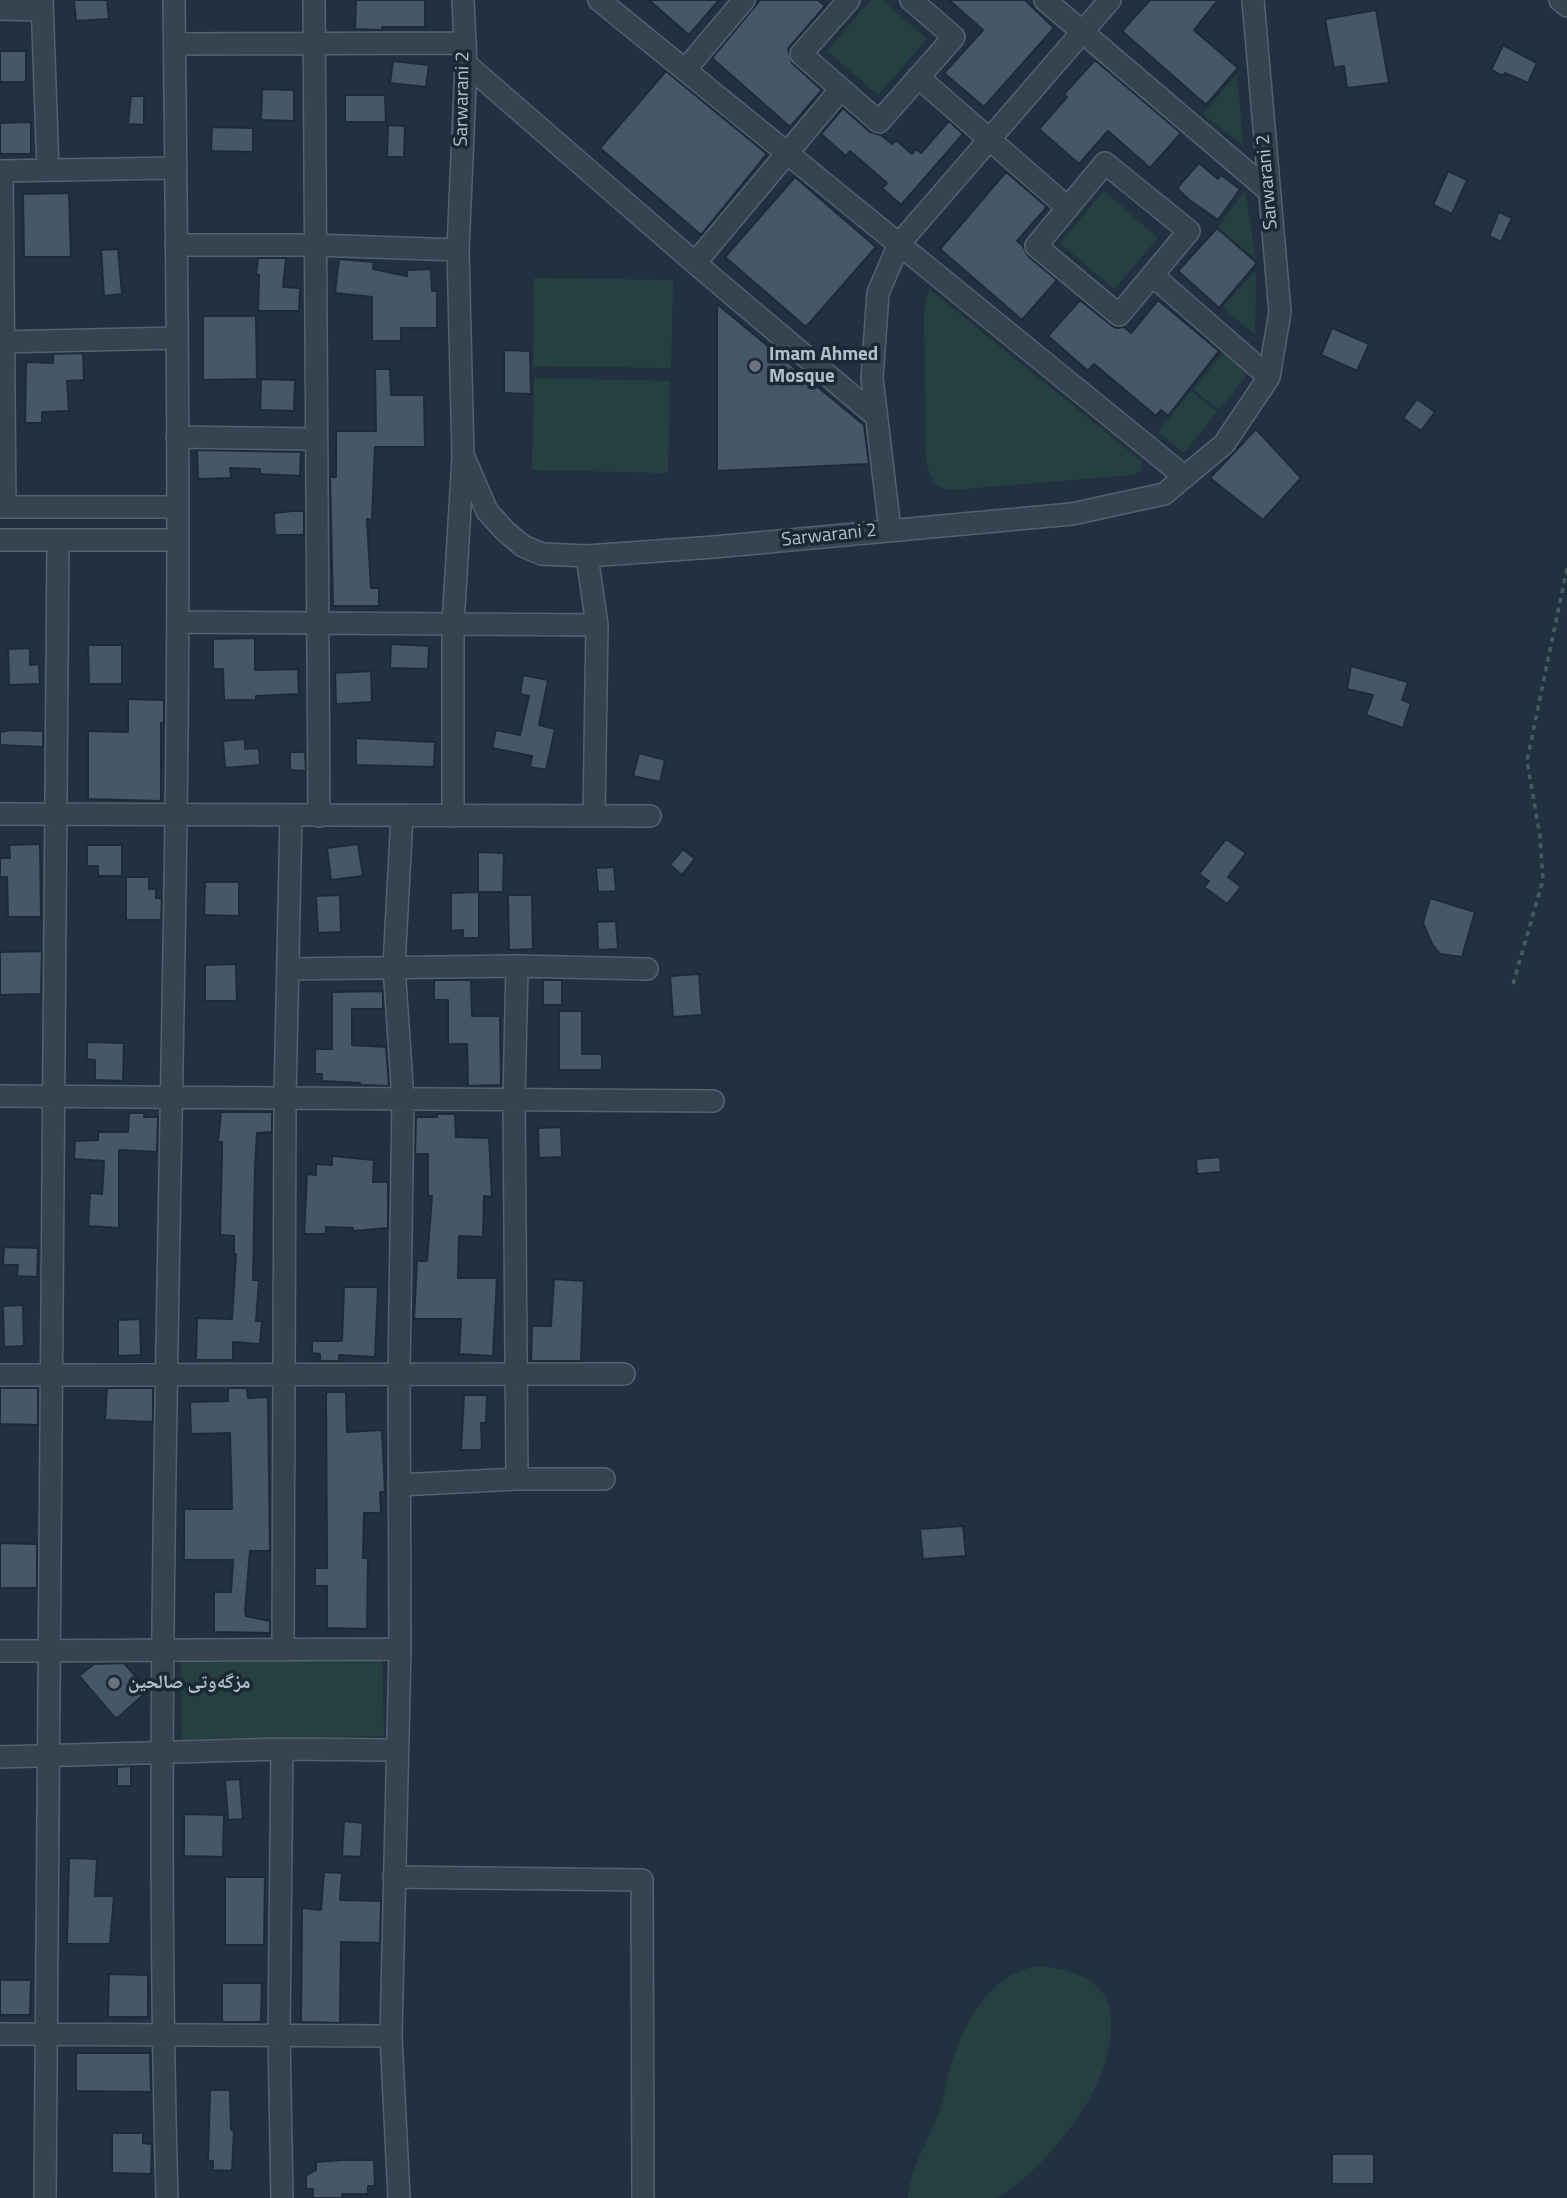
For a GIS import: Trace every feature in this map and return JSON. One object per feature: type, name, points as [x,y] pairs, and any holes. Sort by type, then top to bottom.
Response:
[{"type":"street","points":[[167,2198],[163,2035],[162,1751],[165,1375],[172,1097],[178,622],[174,0]]},
{"type":"street","points":[[314,0],[319,816]]},
{"type":"street","name":"Sarwarani 2","points":[[463,0],[466,54],[458,250],[463,455],[487,511],[523,546],[542,554],[587,556],[1072,514],[1164,494],[1185,477],[1224,444],[1269,376],[1280,312],[1253,0]]},
{"type":"street","points":[[599,0],[1185,477]]},
{"type":"street","points":[[685,70],[744,0]]},
{"type":"street","points":[[836,4],[801,54],[879,122],[954,37],[911,0]]},
{"type":"street","points":[[1045,0],[1269,191]]},
{"type":"street","points":[[890,530],[872,378],[878,293],[899,244],[1111,0]]},
{"type":"street","points":[[1560,0],[1567,6]]},
{"type":"street","points":[[0,9],[42,5],[48,170]]},
{"type":"street","points":[[175,44],[314,44],[466,54],[695,263],[876,416]]},
{"type":"street","points":[[918,77],[1068,208]]},
{"type":"street","points":[[695,263],[841,89]]},
{"type":"street","points":[[1105,163],[1189,231],[1119,315],[1036,246],[1068,208],[1105,163]]},
{"type":"street","points":[[175,168],[1,171],[2,507],[178,507]]},
{"type":"street","points":[[176,245],[315,245],[458,250]]},
{"type":"street","points":[[1152,275],[1269,376]]},
{"type":"street","points":[[2,342],[177,338]]},
{"type":"street","points":[[177,437],[316,439]]},
{"type":"street","points":[[453,816],[453,624],[463,455]]},
{"type":"street","points":[[0,540],[178,540]]},
{"type":"street","points":[[45,2198],[58,540]]},
{"type":"street","points":[[587,556],[597,625],[594,816]]},
{"type":"street","points":[[178,622],[597,625]]},
{"type":"street","points":[[0,814],[650,816]]},
{"type":"street","points":[[283,1650],[282,1375],[291,815]]},
{"type":"street","points":[[399,2198],[391,2036],[400,1649],[399,1374],[403,1099],[394,966],[402,816]]},
{"type":"street","points":[[288,969],[394,966],[647,969]]},
{"type":"street","points":[[517,966],[514,1100],[517,1479]]},
{"type":"street","points":[[0,1096],[713,1101]]},
{"type":"street","points":[[0,1375],[624,1374]]},
{"type":"street","points":[[399,1485],[517,1479],[604,1479]]},
{"type":"street","points":[[0,1651],[400,1649]]},
{"type":"street","points":[[282,1749],[279,2035],[282,2198]]},
{"type":"street","points":[[0,1757],[162,1751],[396,1750]]},
{"type":"street","points":[[394,1877],[642,1880],[643,2198]]},
{"type":"street","points":[[0,2034],[391,2036]]},
{"type":"path","points":[[1513,984],[1543,880],[1527,761],[1567,568]]},
{"type":"green space","points":[[871,0],[882,0],[927,39],[878,95],[827,51]]},
{"type":"green space","points":[[1237,74],[1243,145],[1203,114]]},
{"type":"green space","points":[[1104,191],[1158,238],[1114,289],[1060,243]]},
{"type":"green space","points":[[1245,191],[1256,259],[1217,228]]},
{"type":"green space","points":[[1256,270],[1255,335],[1223,307]]},
{"type":"green space","points":[[534,278],[673,280],[671,368],[533,366]]},
{"type":"green space","points":[[929,289],[1141,461],[1142,470],[1132,475],[951,490],[936,483],[926,459],[924,310]]},
{"type":"green space","points":[[1226,350],[1251,370],[1219,410],[1193,389]]},
{"type":"green space","points":[[534,378],[670,381],[668,473],[532,470]]},
{"type":"green space","points":[[1191,391],[1217,412],[1184,453],[1158,432]]},
{"type":"green space","points":[[181,1660],[382,1660],[384,1736],[182,1739]]},
{"type":"green space","points":[[1043,1966],[1089,1980],[1101,1991],[1109,2005],[1111,2027],[1108,2051],[1103,2069],[1087,2103],[1066,2134],[1041,2162],[1000,2196],[908,2198],[912,2176],[939,2113],[948,2076],[969,2022],[992,1990],[1007,1978],[1024,1970]]},
{"type":"building","points":[[74,0],[107,0],[109,19],[76,21]]},
{"type":"building","points":[[356,0],[425,0],[425,27],[355,29]]},
{"type":"building","points":[[649,0],[719,0],[689,35]]},
{"type":"building","points":[[760,0],[818,0],[825,6],[788,49],[792,63],[822,90],[790,127],[712,58]]},
{"type":"building","points":[[949,0],[1025,0],[1054,28],[984,107],[944,73],[983,30]]},
{"type":"building","points":[[1150,0],[1218,0],[1194,30],[1238,68],[1206,105],[1122,31]]},
{"type":"building","points":[[1376,10],[1389,83],[1347,88],[1344,66],[1334,68],[1325,19]]},
{"type":"building","points":[[1503,45],[1537,63],[1528,83],[1491,70]]},
{"type":"building","points":[[0,51],[26,51],[26,82],[0,82]]},
{"type":"building","points":[[1095,60],[1181,133],[1150,168],[1108,131],[1079,164],[1039,129],[1067,97],[1064,94]]},
{"type":"building","points":[[393,61],[429,65],[426,87],[390,83]]},
{"type":"building","points":[[666,71],[767,154],[701,235],[600,148]]},
{"type":"building","points":[[262,89],[294,90],[294,121],[261,120]]},
{"type":"building","points":[[345,95],[385,95],[386,122],[345,122]]},
{"type":"building","points":[[131,96],[144,96],[144,125],[128,124]]},
{"type":"building","points":[[843,108],[870,132],[881,135],[892,144],[896,140],[912,154],[916,149],[921,153],[949,121],[963,134],[901,205],[882,188],[887,183],[850,151],[846,156],[821,134]]},
{"type":"building","points":[[31,122],[31,154],[0,154],[0,123]]},
{"type":"building","points":[[388,125],[405,126],[404,157],[387,157]]},
{"type":"building","points":[[212,127],[253,128],[253,152],[211,151]]},
{"type":"building","points":[[1199,163],[1218,179],[1221,175],[1240,189],[1218,220],[1177,188]]},
{"type":"building","points":[[1448,171],[1467,180],[1452,214],[1433,205]]},
{"type":"building","points":[[1006,172],[1047,207],[1017,241],[1028,256],[1057,280],[1022,320],[940,249]]},
{"type":"building","points":[[795,177],[876,247],[806,327],[725,257]]},
{"type":"building","points":[[69,193],[71,257],[24,257],[23,194]]},
{"type":"building","points":[[1499,212],[1512,218],[1501,242],[1489,236]]},
{"type":"building","points":[[1217,228],[1257,263],[1219,308],[1178,271]]},
{"type":"building","points":[[118,249],[122,294],[104,296],[101,250]]},
{"type":"building","points":[[258,258],[286,258],[283,287],[300,288],[299,311],[258,311]]},
{"type":"building","points":[[339,259],[374,262],[373,269],[407,276],[407,270],[431,269],[432,291],[437,291],[437,328],[401,328],[401,341],[372,341],[372,297],[335,293]]},
{"type":"building","points":[[1080,300],[1111,325],[1124,327],[1131,333],[1158,300],[1219,351],[1168,416],[1161,410],[1156,416],[1094,364],[1088,371],[1048,336]]},
{"type":"building","name":"Imam Ahmed Mosque","points":[[717,304],[864,425],[869,464],[717,471]]},
{"type":"building","points":[[203,316],[256,316],[257,379],[203,380]]},
{"type":"building","points":[[1332,328],[1369,344],[1357,371],[1321,355]]},
{"type":"building","points":[[504,350],[530,351],[531,394],[504,393]]},
{"type":"building","points":[[83,353],[84,380],[67,381],[69,411],[42,412],[42,423],[25,423],[26,362],[53,363],[53,354]]},
{"type":"building","points":[[375,369],[390,369],[391,395],[424,395],[425,447],[375,447],[372,520],[367,519],[371,588],[379,588],[379,606],[333,606],[330,477],[336,477],[336,431],[376,431]]},
{"type":"building","points":[[261,379],[295,380],[294,411],[260,410]]},
{"type":"building","points":[[1417,399],[1435,412],[1421,431],[1403,418]]},
{"type":"building","points":[[1256,429],[1301,478],[1263,520],[1210,478]]},
{"type":"building","points":[[197,450],[301,452],[300,476],[260,474],[260,469],[230,468],[231,478],[198,479]]},
{"type":"building","points":[[304,511],[304,535],[275,535],[274,513]]},
{"type":"building","points":[[255,638],[255,670],[298,669],[299,694],[256,696],[256,700],[224,700],[223,669],[213,669],[213,639]]},
{"type":"building","points":[[391,644],[429,646],[428,669],[390,668]]},
{"type":"building","points":[[88,645],[122,645],[122,684],[89,684]]},
{"type":"building","points":[[30,648],[30,665],[39,664],[40,684],[9,685],[8,649]]},
{"type":"building","points":[[1351,666],[1408,682],[1402,700],[1411,703],[1403,728],[1366,715],[1373,695],[1347,689]]},
{"type":"building","points":[[371,671],[372,702],[336,704],[335,673]]},
{"type":"building","points":[[523,675],[548,680],[539,725],[555,729],[546,770],[530,767],[532,756],[492,748],[496,730],[520,735],[529,696],[520,694]]},
{"type":"building","points":[[128,699],[164,700],[164,723],[161,723],[161,801],[88,799],[88,731],[128,732]]},
{"type":"building","points":[[43,731],[43,747],[0,745],[0,732]]},
{"type":"building","points":[[356,738],[435,742],[434,767],[356,765]]},
{"type":"building","points":[[245,739],[245,749],[259,748],[260,765],[225,768],[223,741]]},
{"type":"building","points":[[290,752],[305,752],[306,771],[290,770]]},
{"type":"building","points":[[639,753],[665,760],[660,782],[633,776]]},
{"type":"building","points":[[1226,839],[1246,853],[1228,877],[1241,887],[1227,904],[1204,887],[1209,881],[1199,874]]},
{"type":"building","points":[[40,844],[41,917],[8,917],[7,877],[0,877],[0,858],[10,858],[9,845]]},
{"type":"building","points":[[358,844],[363,876],[331,880],[327,848]]},
{"type":"building","points":[[87,845],[122,845],[122,876],[98,876],[98,866],[87,866]]},
{"type":"building","points":[[683,849],[695,859],[682,875],[670,865]]},
{"type":"building","points":[[478,852],[504,853],[503,892],[478,892]]},
{"type":"building","points":[[614,867],[616,891],[598,892],[596,868]]},
{"type":"building","points":[[126,877],[149,877],[149,889],[156,889],[156,898],[162,898],[161,920],[126,920]]},
{"type":"building","points":[[205,882],[239,882],[239,916],[204,915]]},
{"type":"building","points":[[479,892],[479,938],[463,938],[463,930],[451,931],[451,893]]},
{"type":"building","points":[[340,895],[341,932],[318,933],[316,896]]},
{"type":"building","points":[[508,895],[532,895],[533,949],[509,950]]},
{"type":"building","points":[[1430,898],[1475,912],[1462,957],[1440,954],[1432,944],[1423,923]]},
{"type":"building","points":[[616,921],[618,949],[598,950],[597,922]]},
{"type":"building","points":[[42,951],[41,994],[0,995],[0,952]]},
{"type":"building","points":[[236,964],[237,1001],[205,1001],[205,965]]},
{"type":"building","points":[[699,974],[702,1015],[673,1017],[670,976]]},
{"type":"building","points":[[434,980],[471,980],[472,1016],[500,1016],[501,1085],[468,1086],[467,1044],[448,1044],[448,1000],[434,1000]]},
{"type":"building","points":[[543,980],[562,980],[562,1005],[543,1005]]},
{"type":"building","points":[[383,991],[383,1009],[352,1009],[352,1045],[386,1047],[389,1086],[322,1081],[322,1074],[315,1074],[315,1049],[332,1049],[332,992]]},
{"type":"building","points":[[559,1011],[582,1011],[582,1054],[602,1054],[602,1070],[559,1070]]},
{"type":"building","points":[[87,1042],[124,1043],[123,1081],[95,1080],[95,1060],[87,1059]]},
{"type":"building","points":[[221,1112],[272,1112],[272,1132],[257,1133],[255,1169],[253,1280],[259,1280],[256,1321],[262,1321],[260,1344],[233,1342],[233,1360],[196,1360],[197,1318],[232,1319],[236,1254],[234,1236],[220,1235],[222,1142],[218,1142]]},
{"type":"building","points":[[129,1113],[145,1113],[144,1117],[158,1117],[157,1152],[119,1150],[119,1228],[88,1226],[90,1193],[102,1194],[104,1161],[74,1159],[75,1141],[98,1140],[98,1132],[128,1132]]},
{"type":"building","points":[[437,1114],[455,1114],[456,1137],[489,1138],[492,1197],[484,1196],[483,1237],[459,1236],[458,1278],[497,1278],[493,1356],[459,1354],[461,1319],[414,1319],[417,1261],[427,1261],[432,1196],[428,1196],[428,1154],[415,1154],[416,1117],[437,1117]]},
{"type":"building","points":[[561,1127],[562,1157],[539,1158],[538,1128]]},
{"type":"building","points":[[332,1156],[374,1160],[373,1182],[388,1182],[388,1228],[353,1231],[353,1228],[326,1227],[326,1234],[304,1234],[307,1174],[316,1175],[316,1164],[332,1165]]},
{"type":"building","points":[[1220,1157],[1221,1172],[1197,1174],[1196,1159]]},
{"type":"building","points":[[4,1247],[38,1248],[37,1277],[17,1276],[18,1265],[3,1265]]},
{"type":"building","points":[[554,1279],[584,1281],[581,1361],[531,1361],[532,1326],[551,1326]]},
{"type":"building","points":[[344,1287],[378,1287],[375,1357],[339,1355],[339,1361],[320,1361],[320,1354],[312,1353],[312,1341],[342,1341]]},
{"type":"building","points":[[23,1305],[24,1346],[4,1347],[3,1306]]},
{"type":"building","points":[[140,1319],[141,1355],[118,1356],[118,1320]]},
{"type":"building","points":[[0,1388],[38,1388],[38,1425],[0,1424]]},
{"type":"building","points":[[107,1388],[153,1388],[153,1422],[105,1420]]},
{"type":"building","points":[[228,1388],[247,1388],[248,1398],[268,1397],[270,1551],[250,1551],[245,1611],[246,1616],[270,1621],[270,1633],[214,1632],[214,1592],[231,1592],[233,1560],[184,1560],[184,1509],[232,1509],[230,1433],[191,1434],[190,1402],[228,1401]]},
{"type":"building","points":[[326,1392],[346,1392],[347,1432],[382,1430],[385,1492],[380,1492],[381,1513],[364,1513],[363,1558],[368,1558],[367,1629],[327,1628],[327,1586],[315,1586],[315,1568],[327,1568]]},
{"type":"building","points":[[464,1395],[487,1395],[486,1423],[481,1423],[482,1450],[461,1450]]},
{"type":"building","points":[[963,1526],[966,1556],[923,1559],[920,1529]]},
{"type":"building","points":[[0,1543],[37,1544],[37,1588],[0,1588]]},
{"type":"building","name":"مزگەوتی صالحین","points":[[124,1663],[148,1691],[116,1719],[79,1676],[94,1664]]},
{"type":"building","points":[[131,1766],[131,1786],[117,1786],[117,1767]]},
{"type":"building","points":[[240,1779],[243,1819],[228,1820],[225,1780]]},
{"type":"building","points":[[184,1814],[224,1815],[223,1857],[184,1856]]},
{"type":"building","points":[[344,1821],[363,1823],[361,1857],[342,1856]]},
{"type":"building","points":[[69,1858],[97,1859],[95,1896],[114,1896],[110,1944],[67,1944]]},
{"type":"building","points":[[324,1872],[342,1873],[340,1900],[381,1901],[380,1943],[341,1942],[340,2023],[301,2022],[302,1908],[321,1910]]},
{"type":"building","points":[[225,1877],[265,1877],[264,1945],[225,1945]]},
{"type":"building","points":[[109,1974],[148,1975],[148,2017],[108,2017]]},
{"type":"building","points":[[0,1980],[31,1980],[30,2015],[0,2015]]},
{"type":"building","points":[[222,1983],[262,1983],[261,2022],[222,2022]]},
{"type":"building","points":[[76,2053],[150,2053],[151,2092],[76,2091]]},
{"type":"building","points":[[210,2090],[230,2090],[231,2130],[234,2130],[232,2171],[213,2170],[213,2161],[208,2161]]},
{"type":"building","points":[[112,2133],[143,2133],[143,2143],[152,2144],[151,2174],[112,2173]]},
{"type":"building","points":[[1332,2154],[1374,2154],[1374,2184],[1332,2184]]},
{"type":"building","points":[[374,2160],[375,2186],[368,2186],[368,2194],[342,2194],[343,2198],[313,2198],[313,2189],[306,2189],[306,2175],[316,2170],[316,2162]]},
{"type":"place","name":"Imam Ahmed Mosque","points":[[755,366]]},
{"type":"place","name":"مزگەوتی صالحین","points":[[114,1683]]}]
